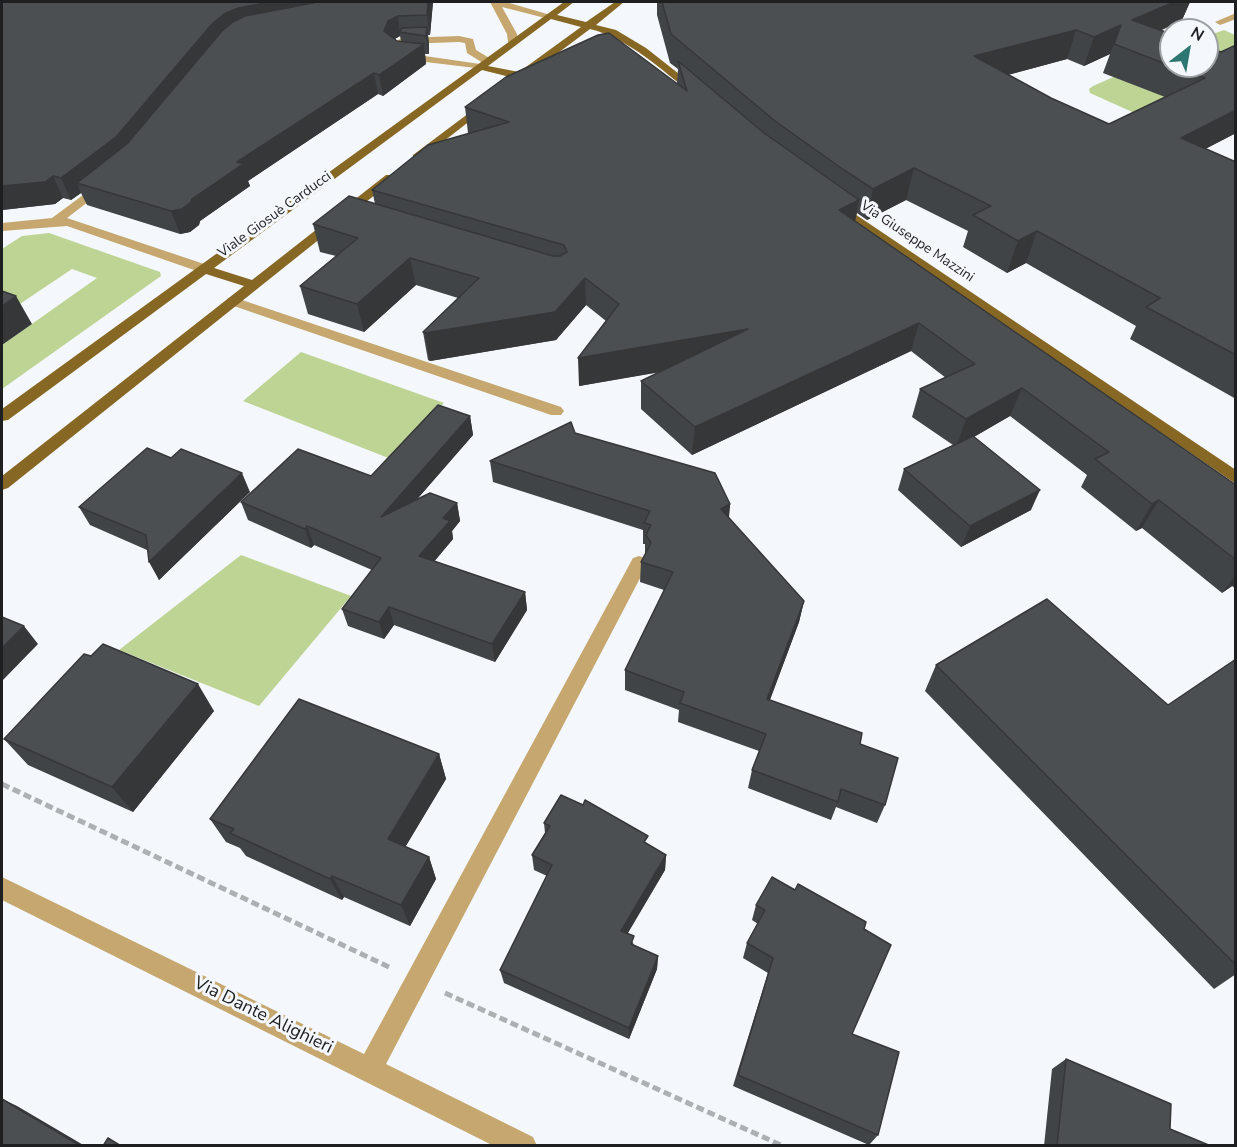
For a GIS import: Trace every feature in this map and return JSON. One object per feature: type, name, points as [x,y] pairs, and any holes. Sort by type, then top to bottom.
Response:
[{"type":"main road","name":"Viale Giosuè Carducci","points":[[2,416],[569,2]]},
{"type":"main road","points":[[484,64],[516,80],[620,2]]},
{"type":"main road","points":[[549,16],[607,30],[642,50],[708,102]]},
{"type":"main road","points":[[2,484],[344,213],[495,97]]},
{"type":"main road","name":"Via Giuseppe Mazzini","points":[[822,195],[1236,478]]},
{"type":"main road","points":[[202,268],[253,285]]},
{"type":"street","points":[[497,2],[516,9],[549,16]]},
{"type":"street","points":[[497,2],[503,21],[512,34],[513,42]]},
{"type":"street","points":[[1236,16],[1221,22],[1236,27]]},
{"type":"street","points":[[459,39],[470,41],[471,51],[484,64],[406,58],[396,54],[395,45],[402,41],[459,39]]},
{"type":"street","points":[[56,221],[109,180]]},
{"type":"street","points":[[344,213],[360,218]]},
{"type":"street","points":[[2,227],[56,221],[69,222],[202,268]]},
{"type":"street","points":[[233,301],[556,411]]},
{"type":"street","points":[[370,1069],[639,563]]},
{"type":"street","name":"Via Dante Alighieri","points":[[2,888],[524,1146]]},
{"type":"green space","points":[[1224,30],[1235,35],[1235,68],[1219,70],[1219,32]]},
{"type":"green space","points":[[1159,57],[1159,78],[1171,78],[1132,84],[1207,104],[1159,124],[1090,93],[1089,89]]},
{"type":"green space","points":[[49,233],[160,272],[161,276],[2,389],[2,345],[97,278],[72,269],[5,314],[2,313],[2,249],[22,236]]},
{"type":"green space","points":[[301,352],[444,403],[391,459],[243,401]]},
{"type":"green space","points":[[241,555],[351,596],[259,706],[119,650]]},
{"type":"building","points":[[2,2],[270,2],[238,8],[224,14],[212,24],[116,137],[61,178],[53,176],[45,182],[2,186]]},
{"type":"building","points":[[318,2],[428,2],[427,15],[398,16],[388,21],[384,31],[397,41],[424,44],[379,75],[374,73],[237,162],[243,164],[192,199],[182,209],[171,211],[77,183],[127,144],[222,31],[233,22],[245,16]]},
{"type":"building","points":[[662,2],[1174,2],[1132,20],[1159,30],[1159,61],[1114,44],[1121,25],[1094,37],[1076,30],[974,56],[1051,98],[1109,124],[1205,78],[1219,78],[1219,51],[1236,45],[1236,110],[1181,138],[1236,162],[1236,355],[1146,307],[1160,298],[1037,231],[1018,241],[973,215],[991,206],[914,168],[873,189],[775,121],[671,34]]},
{"type":"building","points":[[427,27],[426,36],[399,32],[402,28]]},
{"type":"building","points":[[609,33],[687,91],[678,61],[764,133],[859,200],[839,210],[1236,485],[1236,560],[1159,500],[1152,504],[1095,459],[1109,452],[1022,388],[966,419],[920,389],[975,364],[919,323],[695,427],[641,381],[748,329],[578,358],[619,304],[585,278],[555,312],[425,333],[423,332],[479,278],[410,258],[357,304],[300,286],[358,238],[313,224],[349,196],[553,256],[560,256],[567,252],[564,245],[372,190],[428,145],[509,122],[465,107],[506,77],[598,35]]},
{"type":"building","points":[[2,291],[16,296],[2,306]]},
{"type":"building","points":[[438,405],[470,416],[381,517],[430,493],[457,503],[443,518],[450,521],[419,556],[525,592],[492,644],[389,607],[379,622],[342,609],[381,558],[307,526],[305,529],[241,502],[298,449],[371,476]]},
{"type":"building","points":[[571,422],[575,433],[715,473],[730,504],[721,509],[804,601],[767,699],[862,733],[860,744],[898,758],[885,805],[841,789],[838,802],[752,770],[766,734],[680,703],[684,692],[625,670],[673,572],[641,562],[651,543],[646,535],[651,525],[644,523],[650,511],[490,461]]},
{"type":"building","points":[[973,436],[1040,490],[970,526],[904,469]]},
{"type":"building","points":[[147,448],[171,458],[181,449],[242,473],[149,562],[146,535],[79,507]]},
{"type":"building","points":[[1047,599],[1168,705],[1236,659],[1236,965],[936,665]]},
{"type":"building","points":[[2,617],[24,626],[2,648]]},
{"type":"building","points":[[103,644],[198,684],[112,787],[4,739],[84,654],[91,656]]},
{"type":"building","points":[[299,699],[439,754],[388,839],[429,857],[401,905],[332,876],[330,879],[230,833],[234,829],[210,819]]},
{"type":"building","points":[[561,795],[583,805],[585,800],[648,836],[644,842],[666,855],[621,931],[634,936],[631,944],[658,956],[629,1028],[500,970],[552,865],[532,855],[550,826],[544,823]]},
{"type":"building","points":[[772,877],[795,890],[798,884],[866,922],[864,929],[891,945],[852,1034],[899,1052],[878,1135],[738,1075],[773,958],[747,943],[765,910],[756,905]]},
{"type":"building","points":[[1066,1059],[1171,1104],[1170,1129],[1211,1146],[1057,1146]]},
{"type":"building","points":[[2,1099],[81,1146],[2,1146]]},
{"type":"building","points":[[108,1138],[121,1146],[103,1146]]}]
